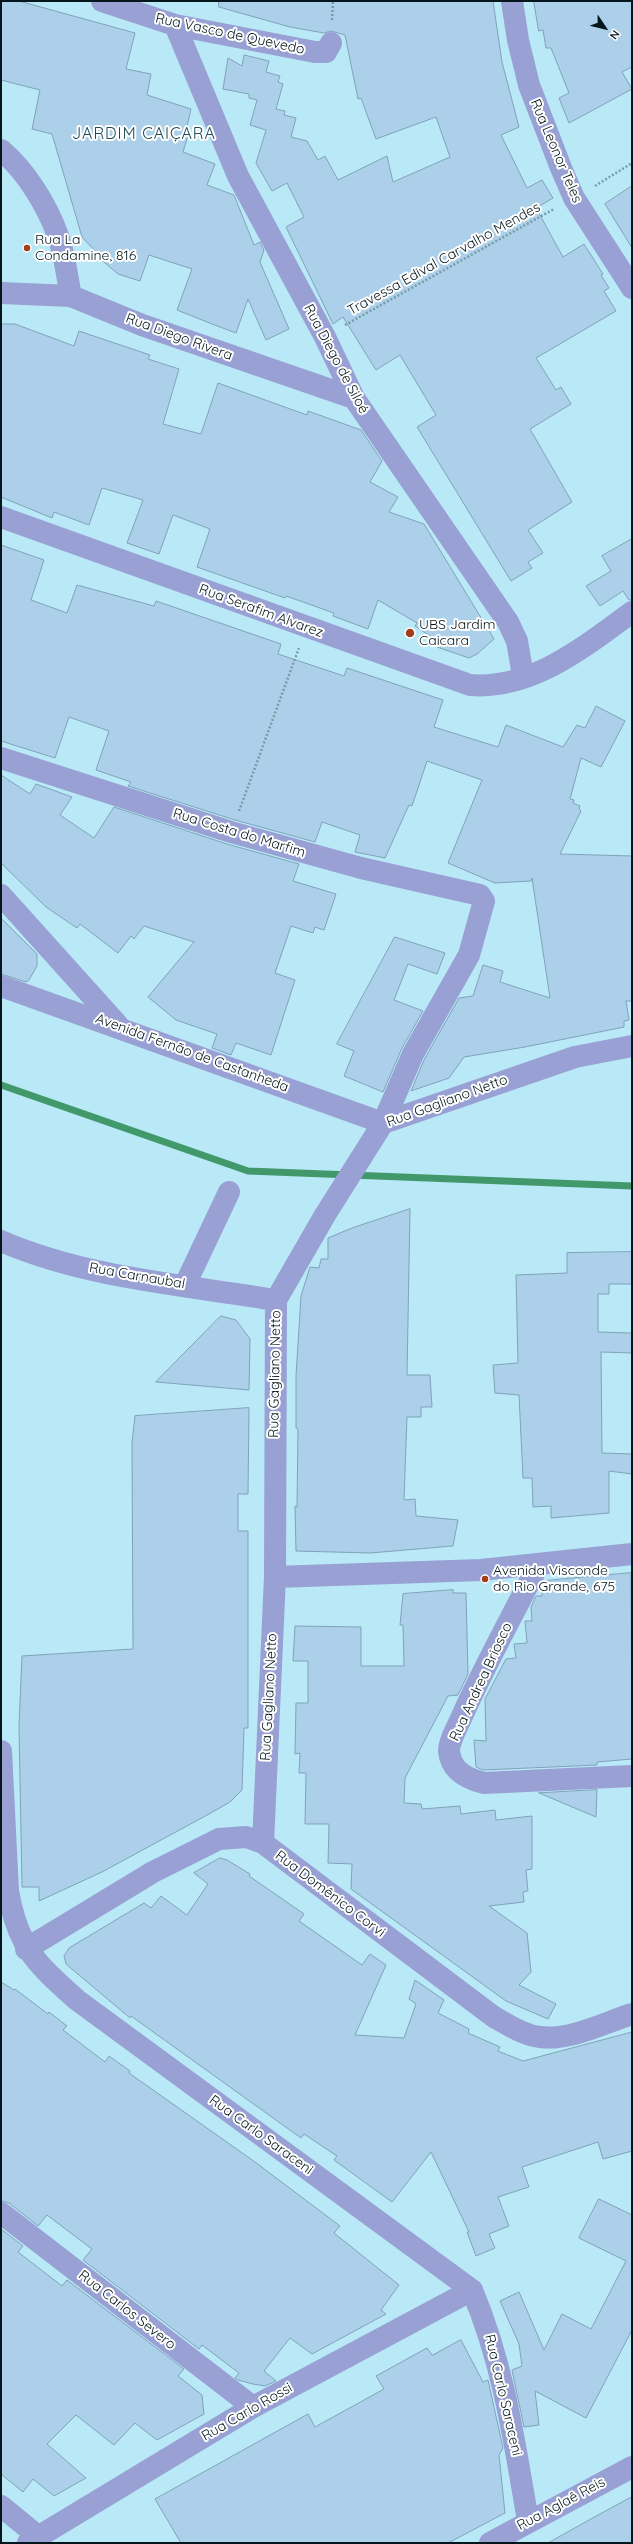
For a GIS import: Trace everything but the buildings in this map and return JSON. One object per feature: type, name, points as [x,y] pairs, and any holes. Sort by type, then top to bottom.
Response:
[{"type":"street","name":"Rua Vasco de Quevedo","points":[[102,1],[175,25],[315,52],[326,52],[331,44]]},
{"type":"street","name":"Rua Leonor Teles","points":[[512,1],[518,40],[529,86],[574,198],[632,288]]},
{"type":"street","name":"Rua Diego de Siloé","points":[[175,25],[238,176],[324,337],[354,398],[508,622],[517,641],[523,676]]},
{"type":"street","points":[[1,150],[17,163],[43,205],[58,236],[70,296]]},
{"type":"street","name":"Rua Diego Rivera","points":[[1,293],[70,296],[142,325],[354,398]]},
{"type":"street","name":"Rua Serafim Alvarez","points":[[1,517],[470,685],[490,686],[510,683],[523,676],[557,665],[632,612]]},
{"type":"street","name":"Rua Costa do Marfim","points":[[1,758],[231,832],[361,868],[480,895],[484,901],[484,907],[470,954],[413,1054],[383,1123]]},
{"type":"street","points":[[1,895],[119,1026]]},
{"type":"street","name":"Avenida Fernão de Castanheda","points":[[1,986],[119,1026],[383,1123]]},
{"type":"street","name":"Rua Gagliano Netto","points":[[262,1843],[275,1577],[276,1300],[325,1215],[383,1123],[575,1057],[632,1046]]},
{"type":"street","points":[[185,1285],[229,1192]]},
{"type":"street","name":"Rua Carnaubal","points":[[1,1241],[65,1263],[276,1300]]},
{"type":"street","points":[[275,1577],[481,1570],[632,1554]]},
{"type":"street","name":"Rua Andrea Briosco","points":[[539,1564],[479,1679],[454,1734],[449,1750],[453,1764],[460,1774],[470,1780],[484,1783],[632,1776]]},
{"type":"street","name":"Rua Carlo Saraceni","points":[[1,1751],[8,1891],[12,1913],[26,1949],[77,2000],[472,2290],[496,2355],[509,2408],[528,2522]]},
{"type":"street","name":"Rua Domênico Corvi","points":[[26,1949],[153,1872],[219,1839],[246,1837],[262,1843],[494,2017],[520,2032],[540,2037],[555,2037],[632,2014]]},
{"type":"street","name":"Rua Carlos Severo","points":[[1,2213],[253,2407]]},
{"type":"street","name":"Rua Carlo Rossi","points":[[34,2540],[253,2407],[472,2290]]},
{"type":"street","name":"Rua Aglaê Reis","points":[[490,2543],[632,2467]]},
{"type":"street","points":[[1,2506],[34,2540]]},
{"type":"path","name":"Travessa Edival Carvalho Mendes","points":[[324,337],[574,198],[632,163]]},
{"type":"path","points":[[231,832],[306,627]]},
{"type":"waterway","points":[[1,1085],[248,1171],[632,1186]]},
{"type":"place","name":"Rua La Condamine, 816","points":[[27,248]]},
{"type":"place","name":"UBS Jardim Caicara","points":[[410,633]]},
{"type":"place","name":"Avenida Visconde do Rio Grande, 675","points":[[485,1579]]},
{"type":"district","name":"JARDIM CAIÇARA","points":[[144,134]]}]
